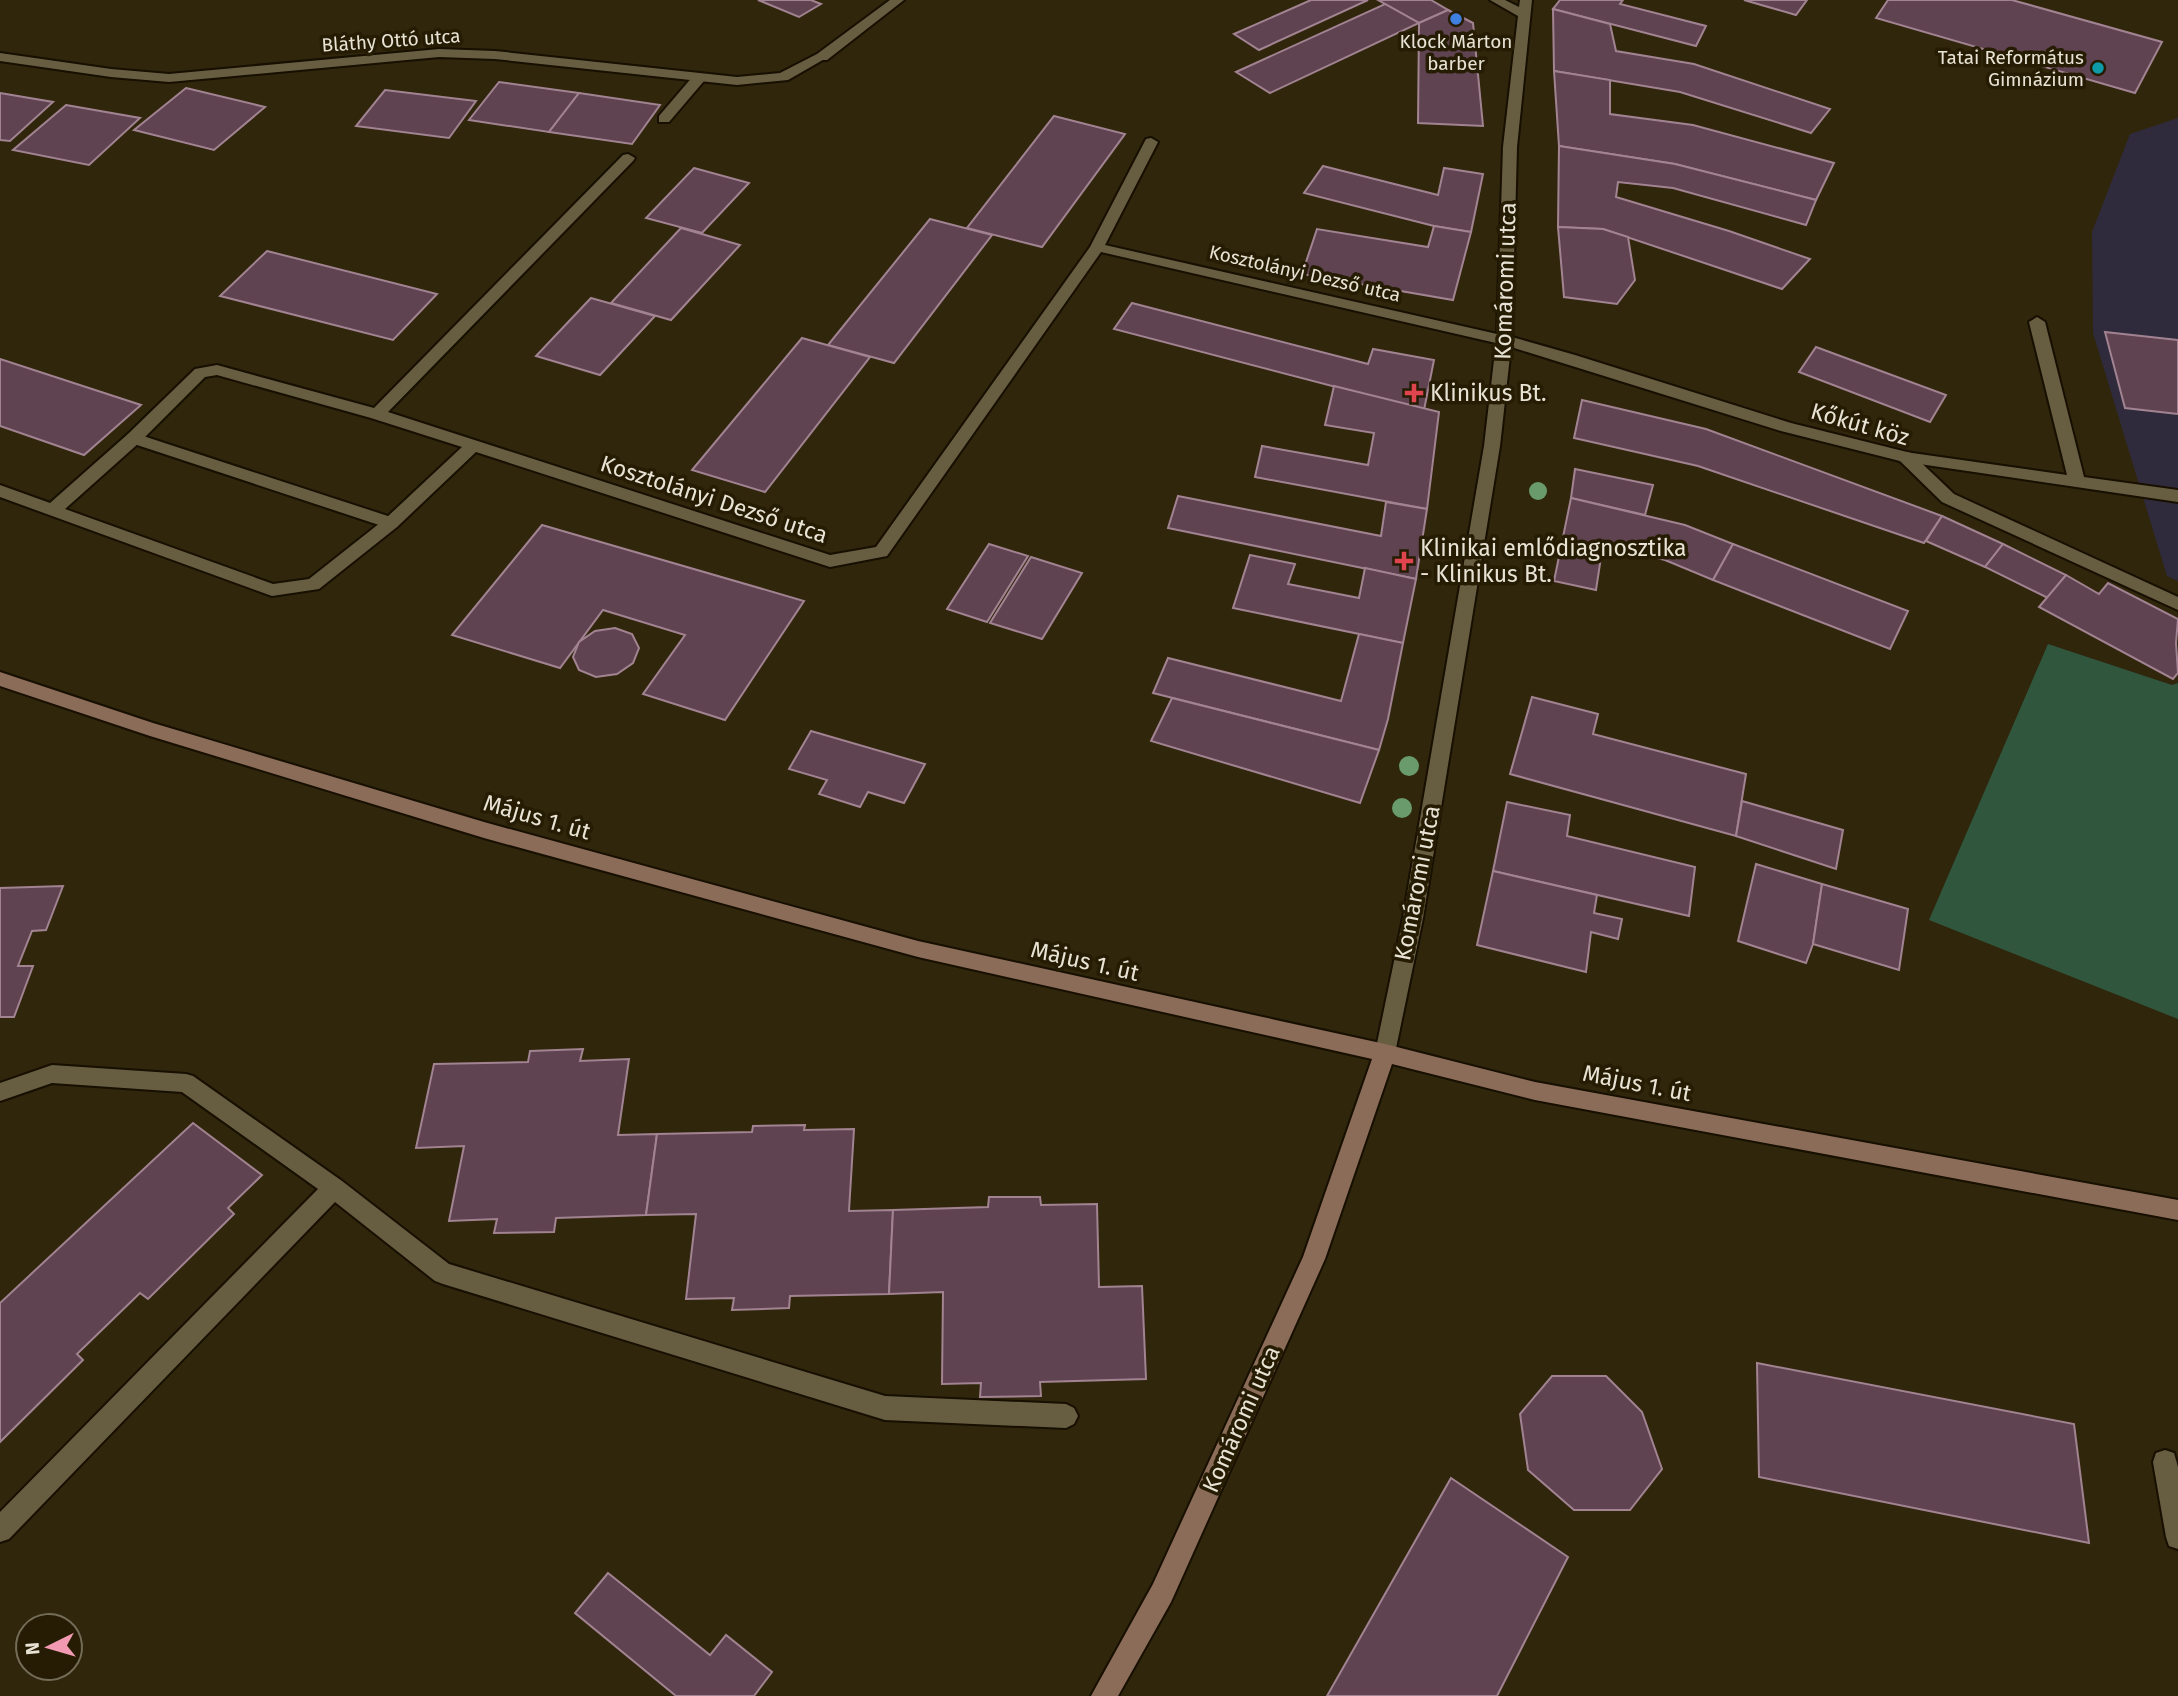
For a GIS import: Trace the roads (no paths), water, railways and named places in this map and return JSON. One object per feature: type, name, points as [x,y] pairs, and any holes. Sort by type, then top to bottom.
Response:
[{"type":"main road","name":"Május 1. út","points":[[0,679],[150,729],[484,830],[918,949],[1385,1053],[1535,1091],[2178,1210]]},
{"type":"main road","name":"Komáromi utca","points":[[1104,1696],[1162,1593],[1314,1259],[1385,1053]]},
{"type":"street","name":"Bláthy Ottó utca","points":[[0,57],[111,74],[169,78],[439,53],[495,55],[737,81],[783,78],[822,57],[898,0]]},
{"type":"street","points":[[1496,0],[1525,7]]},
{"type":"street","name":"Komáromi utca","points":[[1385,1053],[1415,904],[1492,446],[1504,340],[1510,147],[1525,7]]},
{"type":"street","points":[[664,119],[699,78]]},
{"type":"street","name":"Kosztolányi Dezső utca","points":[[217,370],[377,414],[830,561],[881,552],[1097,247],[1151,142]]},
{"type":"street","points":[[377,414],[628,158]]},
{"type":"street","name":"Kosztolányi Dezső utca","points":[[1097,247],[1504,340]]},
{"type":"street","points":[[2037,322],[2077,483]]},
{"type":"street","name":"Kőkút köz","points":[[1504,340],[1570,358],[1787,428],[1905,457],[1948,498],[2178,604]]},
{"type":"street","points":[[52,511],[134,438],[200,373],[217,370]]},
{"type":"street","points":[[134,438],[391,523]]},
{"type":"street","points":[[0,491],[272,590],[313,585],[391,523],[474,445]]},
{"type":"street","points":[[1905,457],[2178,496]]},
{"type":"street","points":[[0,1092],[52,1074],[186,1083],[334,1188],[443,1273],[885,1408],[1066,1416]]},
{"type":"street","points":[[0,1530],[334,1188]]},
{"type":"street","points":[[2165,1462],[2178,1537]]},
{"type":"place","name":"Klock Márton barber","points":[[1456,19]]},
{"type":"place","name":"Tatai Református Gimnázium","points":[[2098,68]]},
{"type":"place","name":"Klinikus Bt.","points":[[1414,393]]},
{"type":"place","name":"Klinikai emlődiagnosztika - Klinikus Bt.","points":[[1404,561]]}]
